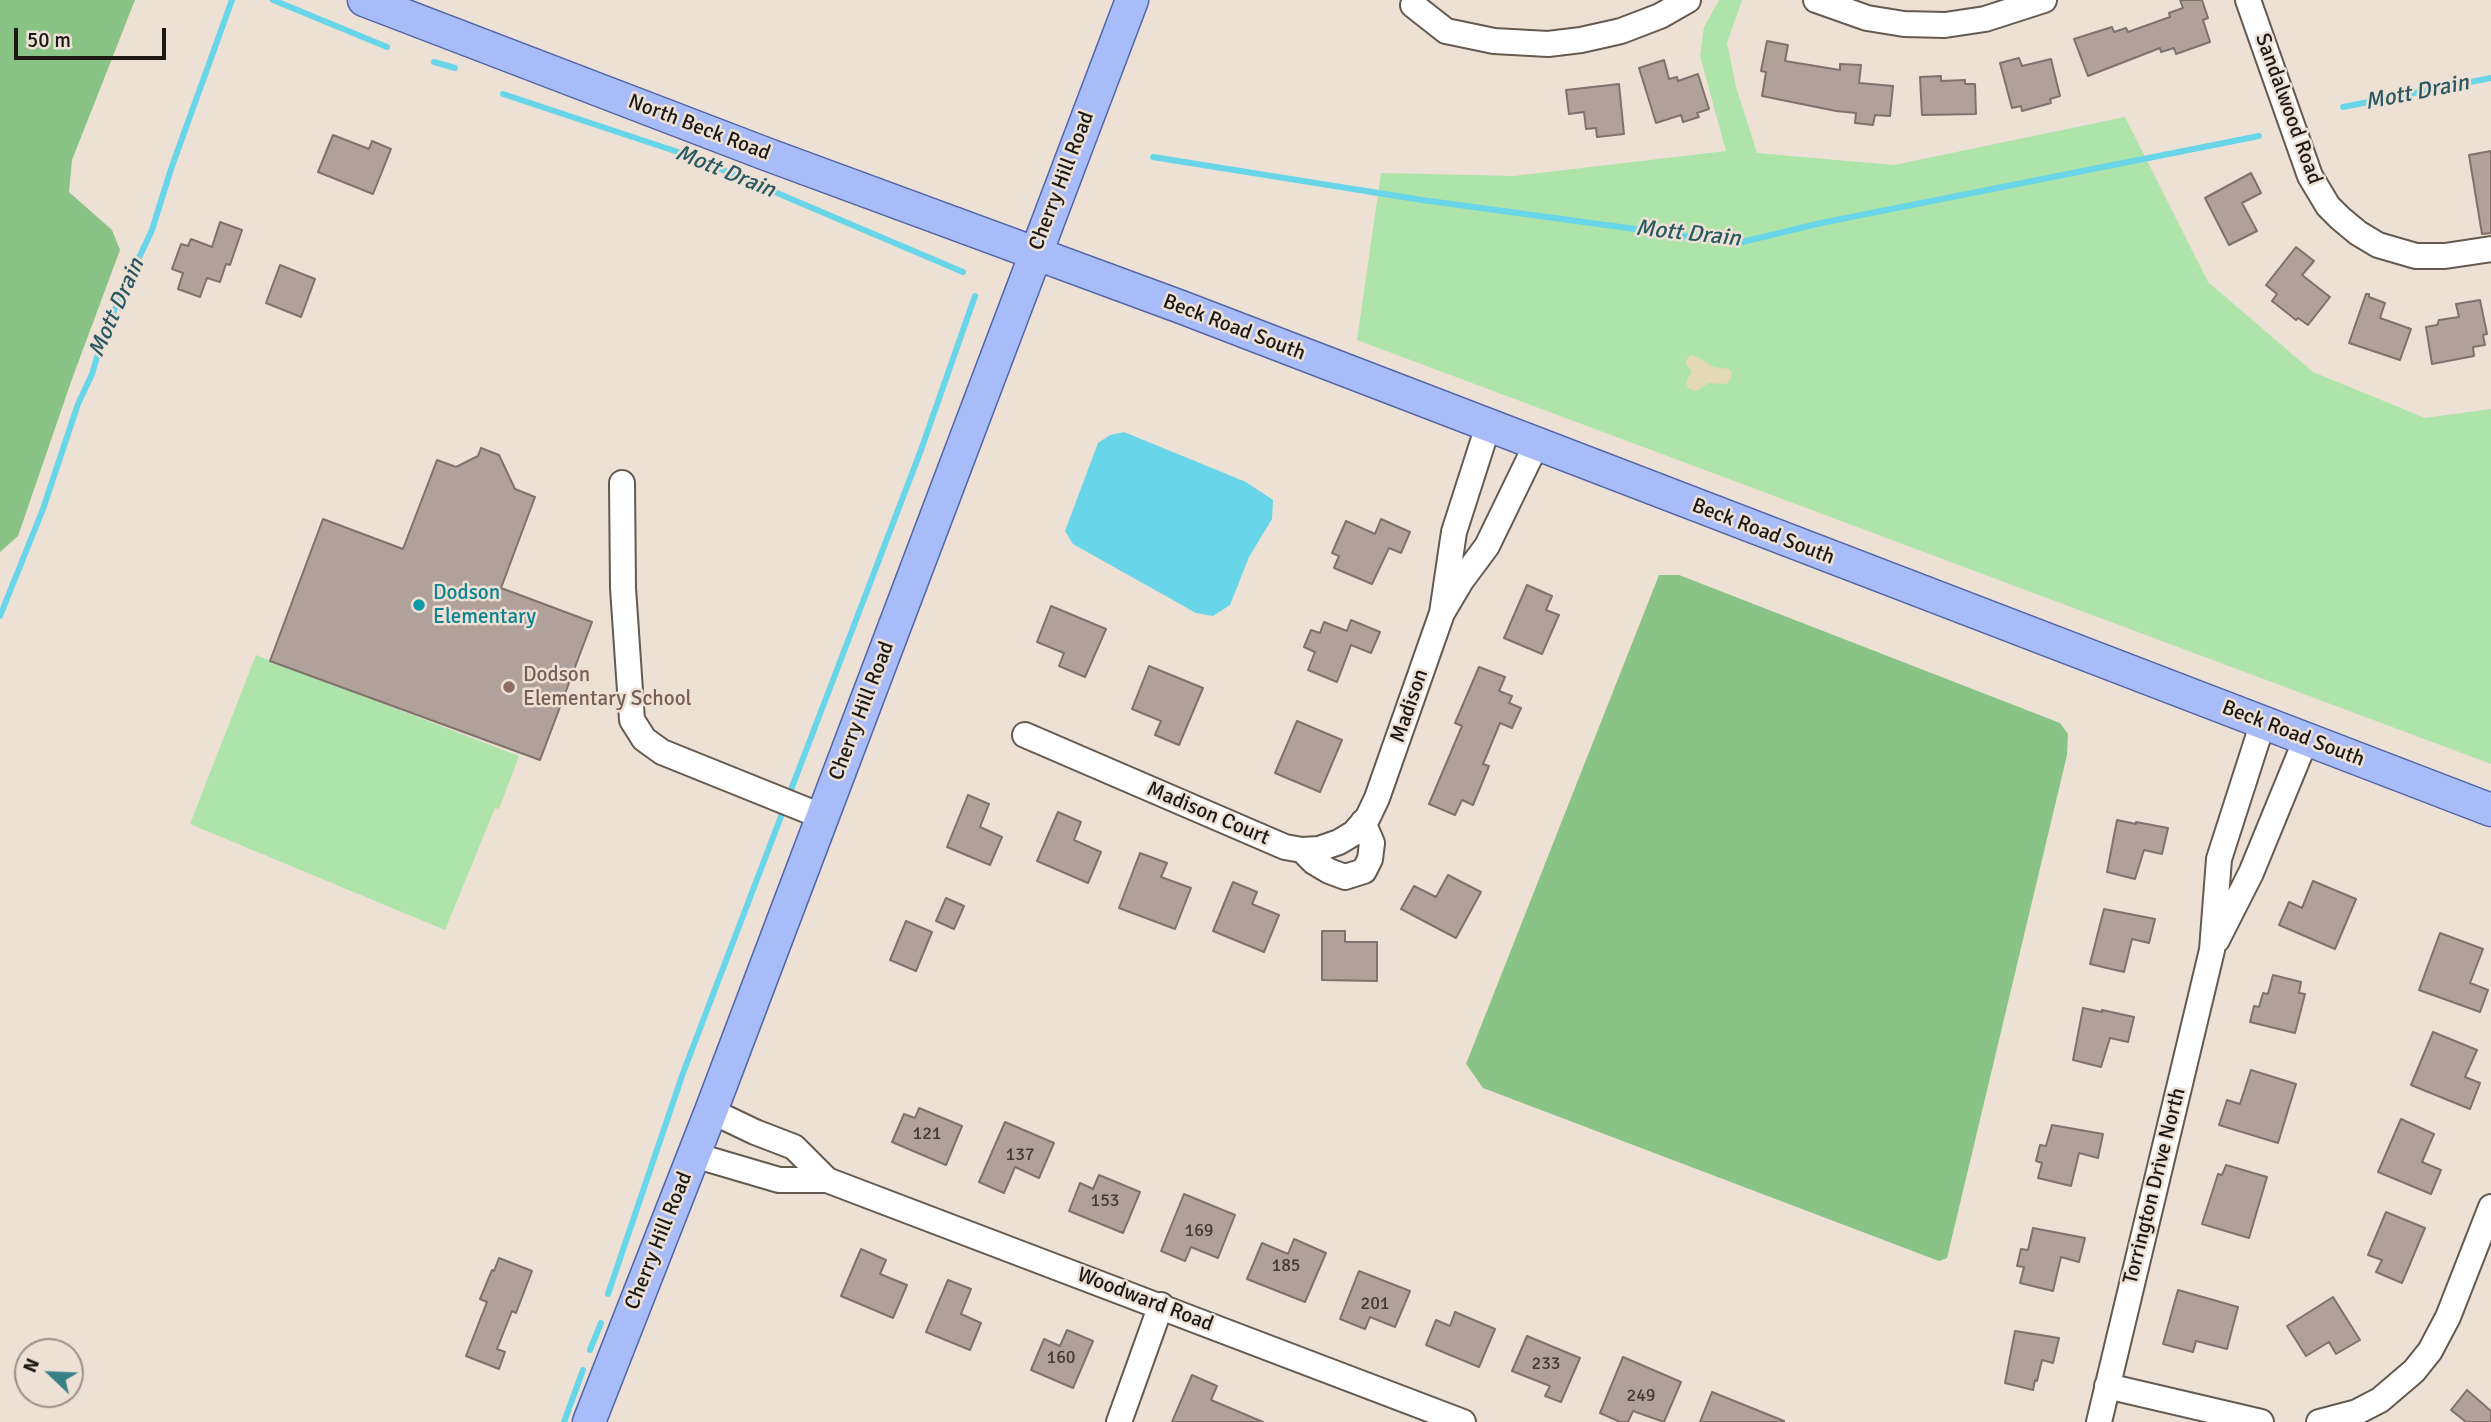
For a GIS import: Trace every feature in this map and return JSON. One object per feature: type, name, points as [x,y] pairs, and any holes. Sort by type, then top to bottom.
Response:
[{"type":"main road","name":"North Beck Road","points":[[365,0],[766,154],[1035,253]]},
{"type":"main road","name":"Cherry Hill Road","points":[[589,1422],[711,1111],[1132,0]]},
{"type":"main road","name":"Beck Road South","points":[[1035,253],[2491,810]]},
{"type":"street","points":[[1413,5],[1446,31],[1494,41],[1548,44],[1621,31],[1660,16],[1688,0]]},
{"type":"street","points":[[1816,0],[1867,18],[1904,24],[1945,24],[1985,19],[2044,0]]},
{"type":"street","name":"Sandalwood Road","points":[[2248,0],[2310,176],[2323,199],[2340,219],[2378,244],[2416,256],[2445,256],[2491,249]]},
{"type":"street","name":"Madison","points":[[1377,798],[1442,613],[1454,532],[1488,426]]},
{"type":"street","name":"Madison","points":[[1442,613],[1487,546],[1536,445]]},
{"type":"street","points":[[622,483],[624,588],[632,720],[644,739],[662,752],[821,816]]},
{"type":"street","name":"Torrington Drive North","points":[[2099,1422],[2212,950],[2219,859],[2263,722]]},
{"type":"street","name":"Madison Court","points":[[1025,735],[1285,847],[1319,849],[1339,842],[1363,822],[1377,798]]},
{"type":"street","name":"Torrington Drive North","points":[[2212,950],[2251,873],[2306,739]]},
{"type":"street","points":[[1302,850],[1314,862],[1345,877],[1364,871],[1370,859],[1372,843],[1363,822]]},
{"type":"street","name":"Woodward Road","points":[[711,1111],[794,1147],[827,1180]]},
{"type":"street","name":"Woodward Road","points":[[694,1155],[779,1180],[827,1180],[1463,1422]]},
{"type":"street","points":[[2319,1422],[2357,1412],[2380,1400],[2414,1371],[2430,1351],[2448,1317],[2491,1207]]},
{"type":"street","points":[[1118,1422],[1161,1305]]},
{"type":"street","points":[[2107,1386],[2261,1422]]},
{"type":"green space","points":[[0,0],[135,0],[72,160],[69,192],[112,230],[120,250],[18,536],[0,552]]},
{"type":"green space","points":[[1719,0],[1742,0],[1727,43],[1736,87],[1757,153],[1894,165],[2125,117],[2208,282],[2313,372],[2425,418],[2491,409],[2491,764],[1357,340],[1381,173],[1514,176],[1726,151],[1700,56],[1704,27]]},
{"type":"green space","points":[[1659,575],[1679,575],[2060,723],[2068,734],[2067,755],[1947,1258],[1939,1261],[1483,1088],[1466,1064]]},
{"type":"green space","points":[[256,655],[519,756],[499,809],[495,808],[445,930],[190,824]]},
{"type":"sand","points":[[1691,355],[1714,367],[1729,369],[1732,373],[1731,379],[1726,384],[1708,383],[1699,390],[1688,388],[1686,382],[1692,371],[1686,364]]},
{"type":"water","points":[[1124,432],[1246,482],[1273,500],[1272,519],[1249,557],[1230,605],[1213,616],[1196,613],[1073,544],[1065,531],[1098,443],[1110,435]]},
{"type":"building","points":[[2180,0],[2202,0],[2208,18],[2203,20],[2210,42],[2176,54],[2174,48],[2161,52],[2160,48],[2088,76],[2074,39],[2112,27],[2114,32],[2126,28],[2128,32],[2170,17],[2169,13],[2183,8]]},
{"type":"building","points":[[1767,41],[1788,45],[1785,61],[1840,70],[1840,64],[1861,65],[1859,83],[1893,86],[1890,116],[1875,115],[1873,125],[1855,123],[1856,113],[1762,96],[1766,72],[1761,71]]},
{"type":"building","points":[[2019,58],[2022,66],[2051,59],[2060,96],[2050,99],[2051,103],[2022,111],[2021,106],[2012,108],[2000,63]]},
{"type":"building","points":[[1664,60],[1669,79],[1677,77],[1678,81],[1698,74],[1709,109],[1697,113],[1699,117],[1683,122],[1681,115],[1656,123],[1639,68]]},
{"type":"building","points":[[1941,76],[1941,81],[1965,80],[1965,84],[1975,84],[1976,114],[1922,115],[1920,77]]},
{"type":"building","points":[[1619,84],[1624,134],[1597,137],[1596,128],[1586,129],[1584,112],[1569,114],[1566,90]]},
{"type":"building","points":[[333,135],[369,149],[372,141],[391,149],[373,194],[318,172]]},
{"type":"building","points":[[2491,151],[2491,233],[2482,234],[2469,155]]},
{"type":"building","points":[[2251,173],[2261,193],[2242,203],[2257,231],[2229,245],[2205,198]]},
{"type":"building","points":[[220,222],[242,230],[230,265],[226,264],[220,282],[207,278],[200,297],[178,289],[183,273],[172,269],[181,244],[188,246],[191,239],[212,247]]},
{"type":"building","points":[[2296,247],[2314,261],[2302,275],[2330,297],[2308,325],[2298,318],[2296,320],[2272,301],[2277,294],[2266,285]]},
{"type":"building","points":[[280,265],[315,279],[301,317],[266,303]]},
{"type":"building","points":[[2366,294],[2385,303],[2380,318],[2411,329],[2400,360],[2349,343]]},
{"type":"building","points":[[2480,300],[2487,334],[2483,335],[2485,345],[2473,347],[2474,356],[2432,364],[2426,327],[2437,325],[2439,320],[2459,317],[2456,304]]},
{"type":"building","name":"Dodson Elementary","points":[[481,448],[499,455],[515,489],[535,497],[501,588],[592,622],[540,760],[270,661],[323,519],[403,549],[437,460],[456,467],[478,456]]},
{"type":"building","points":[[1381,519],[1410,532],[1401,553],[1389,548],[1372,584],[1334,568],[1339,556],[1332,553],[1346,521],[1375,534]]},
{"type":"building","points":[[1527,585],[1552,596],[1546,610],[1559,615],[1542,654],[1504,638]]},
{"type":"building","points":[[1051,606],[1106,629],[1085,677],[1059,666],[1064,653],[1037,642]]},
{"type":"building","points":[[1351,620],[1380,632],[1371,653],[1351,645],[1337,682],[1308,670],[1315,652],[1304,647],[1311,630],[1320,633],[1324,622],[1347,631]]},
{"type":"building","points":[[1149,666],[1203,688],[1179,745],[1155,735],[1161,721],[1132,709]]},
{"type":"building","points":[[1479,667],[1505,677],[1499,691],[1512,696],[1509,703],[1521,708],[1512,728],[1500,723],[1483,764],[1489,766],[1473,805],[1462,800],[1455,815],[1429,804],[1462,726],[1455,723]]},
{"type":"building","points":[[1297,721],[1342,740],[1320,792],[1275,773]]},
{"type":"building","points":[[968,795],[989,804],[980,827],[1002,837],[990,865],[947,847]]},
{"type":"building","points":[[1058,812],[1081,822],[1074,840],[1101,852],[1088,883],[1037,861]]},
{"type":"building","points":[[2117,820],[2168,828],[2162,854],[2144,850],[2135,879],[2107,872]]},
{"type":"building","points":[[1140,853],[1167,863],[1161,877],[1191,888],[1175,929],[1119,908]]},
{"type":"building","points":[[1448,875],[1481,892],[1456,938],[1401,909],[1414,886],[1436,897]]},
{"type":"building","points":[[2313,881],[2356,899],[2335,949],[2279,925],[2289,902],[2302,908]]},
{"type":"building","points":[[1233,882],[1257,892],[1252,904],[1279,915],[1264,952],[1213,931]]},
{"type":"building","points":[[946,898],[964,906],[954,929],[936,921]]},
{"type":"building","points":[[2104,909],[2155,919],[2149,943],[2132,939],[2124,972],[2090,964]]},
{"type":"building","points":[[906,921],[932,932],[916,971],[890,960]]},
{"type":"building","points":[[1322,931],[1345,931],[1345,942],[1377,942],[1377,981],[1322,980]]},
{"type":"building","points":[[2440,933],[2483,949],[2470,983],[2488,990],[2480,1012],[2419,990]]},
{"type":"building","points":[[2273,975],[2301,982],[2299,993],[2305,994],[2295,1033],[2250,1022],[2254,1006],[2259,1007],[2263,993],[2268,994]]},
{"type":"building","points":[[2083,1008],[2134,1017],[2128,1042],[2110,1038],[2101,1067],[2073,1060]]},
{"type":"building","points":[[2433,1032],[2477,1050],[2465,1077],[2480,1083],[2470,1109],[2411,1085]]},
{"type":"building","points":[[2251,1070],[2296,1084],[2278,1143],[2219,1125],[2227,1100],[2240,1104]]},
{"type":"building","points":[[919,1108],[962,1126],[946,1165],[892,1142],[904,1114],[915,1118]]},
{"type":"building","points":[[2401,1119],[2434,1134],[2422,1162],[2441,1170],[2431,1194],[2378,1172]]},
{"type":"building","points":[[1005,1122],[1054,1143],[1039,1178],[1015,1167],[1004,1193],[979,1182]]},
{"type":"building","points":[[2052,1125],[2103,1134],[2098,1158],[2079,1153],[2071,1186],[2038,1178],[2042,1163],[2036,1161],[2040,1145],[2046,1146]]},
{"type":"building","points":[[2226,1165],[2267,1177],[2249,1238],[2202,1224],[2218,1174],[2222,1175]]},
{"type":"building","points":[[1099,1175],[1140,1192],[1123,1233],[1069,1211],[1080,1183],[1093,1189]]},
{"type":"building","points":[[1184,1194],[1235,1215],[1218,1258],[1191,1247],[1185,1261],[1161,1251]]},
{"type":"building","points":[[2386,1212],[2425,1228],[2402,1283],[2376,1272],[2382,1260],[2368,1255]]},
{"type":"building","points":[[2033,1228],[2085,1238],[2079,1262],[2061,1257],[2053,1291],[2020,1283],[2024,1267],[2017,1266],[2021,1249],[2028,1250]]},
{"type":"building","points":[[1294,1239],[1326,1253],[1305,1302],[1247,1279],[1262,1243],[1288,1254]]},
{"type":"building","points":[[861,1249],[886,1260],[880,1274],[907,1285],[893,1318],[841,1296]]},
{"type":"building","points":[[499,1258],[532,1271],[516,1313],[512,1311],[497,1349],[505,1352],[499,1369],[466,1356],[487,1302],[480,1299]]},
{"type":"building","points":[[1359,1271],[1410,1291],[1395,1327],[1370,1317],[1365,1329],[1340,1319]]},
{"type":"building","points":[[948,1280],[971,1289],[961,1314],[981,1323],[970,1350],[926,1332]]},
{"type":"building","points":[[2178,1290],[2238,1307],[2227,1349],[2196,1341],[2193,1352],[2163,1344]]},
{"type":"building","points":[[2333,1297],[2360,1340],[2336,1354],[2329,1342],[2306,1356],[2287,1326]]},
{"type":"building","points":[[1455,1312],[1495,1329],[1479,1367],[1426,1345],[1436,1320],[1450,1326]]},
{"type":"building","points":[[1067,1330],[1093,1341],[1073,1388],[1031,1370],[1044,1339],[1060,1346]]},
{"type":"building","points":[[2015,1331],[2059,1338],[2053,1363],[2042,1360],[2033,1390],[2005,1383]]},
{"type":"building","points":[[1527,1336],[1580,1358],[1561,1402],[1545,1396],[1550,1386],[1512,1371]]},
{"type":"building","points":[[1623,1357],[1681,1382],[1664,1422],[1633,1411],[1628,1422],[1620,1422],[1600,1413]]},
{"type":"building","points":[[1192,1375],[1217,1386],[1211,1400],[1263,1422],[1172,1422]]},
{"type":"building","points":[[2467,1390],[2491,1411],[2491,1422],[2466,1422],[2451,1410]]},
{"type":"building","points":[[1712,1392],[1784,1421],[1784,1422],[1700,1422]]},
{"type":"waterway","name":"Mott Drain","points":[[0,616],[43,509],[78,404],[92,374],[105,330],[152,230],[232,0]]},
{"type":"waterway","name":"Mott Drain","points":[[273,0],[387,47]]},
{"type":"waterway","name":"Mott Drain","points":[[434,62],[455,68]]},
{"type":"waterway","name":"Mott Drain","points":[[2343,107],[2491,78]]},
{"type":"waterway","name":"Mott Drain","points":[[503,94],[690,156],[963,272]]},
{"type":"waterway","name":"Mott Drain","points":[[1153,157],[1422,200],[1738,243],[1821,223],[2259,136]]},
{"type":"waterway","points":[[789,795],[921,450],[975,296]]},
{"type":"waterway","points":[[608,1294],[683,1073],[785,806]]},
{"type":"waterway","points":[[590,1350],[601,1323]]},
{"type":"waterway","points":[[564,1422],[583,1370]]},
{"type":"place","name":"Dodson Elementary","points":[[419,605]]},
{"type":"place","name":"Dodson Elementary School","points":[[509,687]]}]
